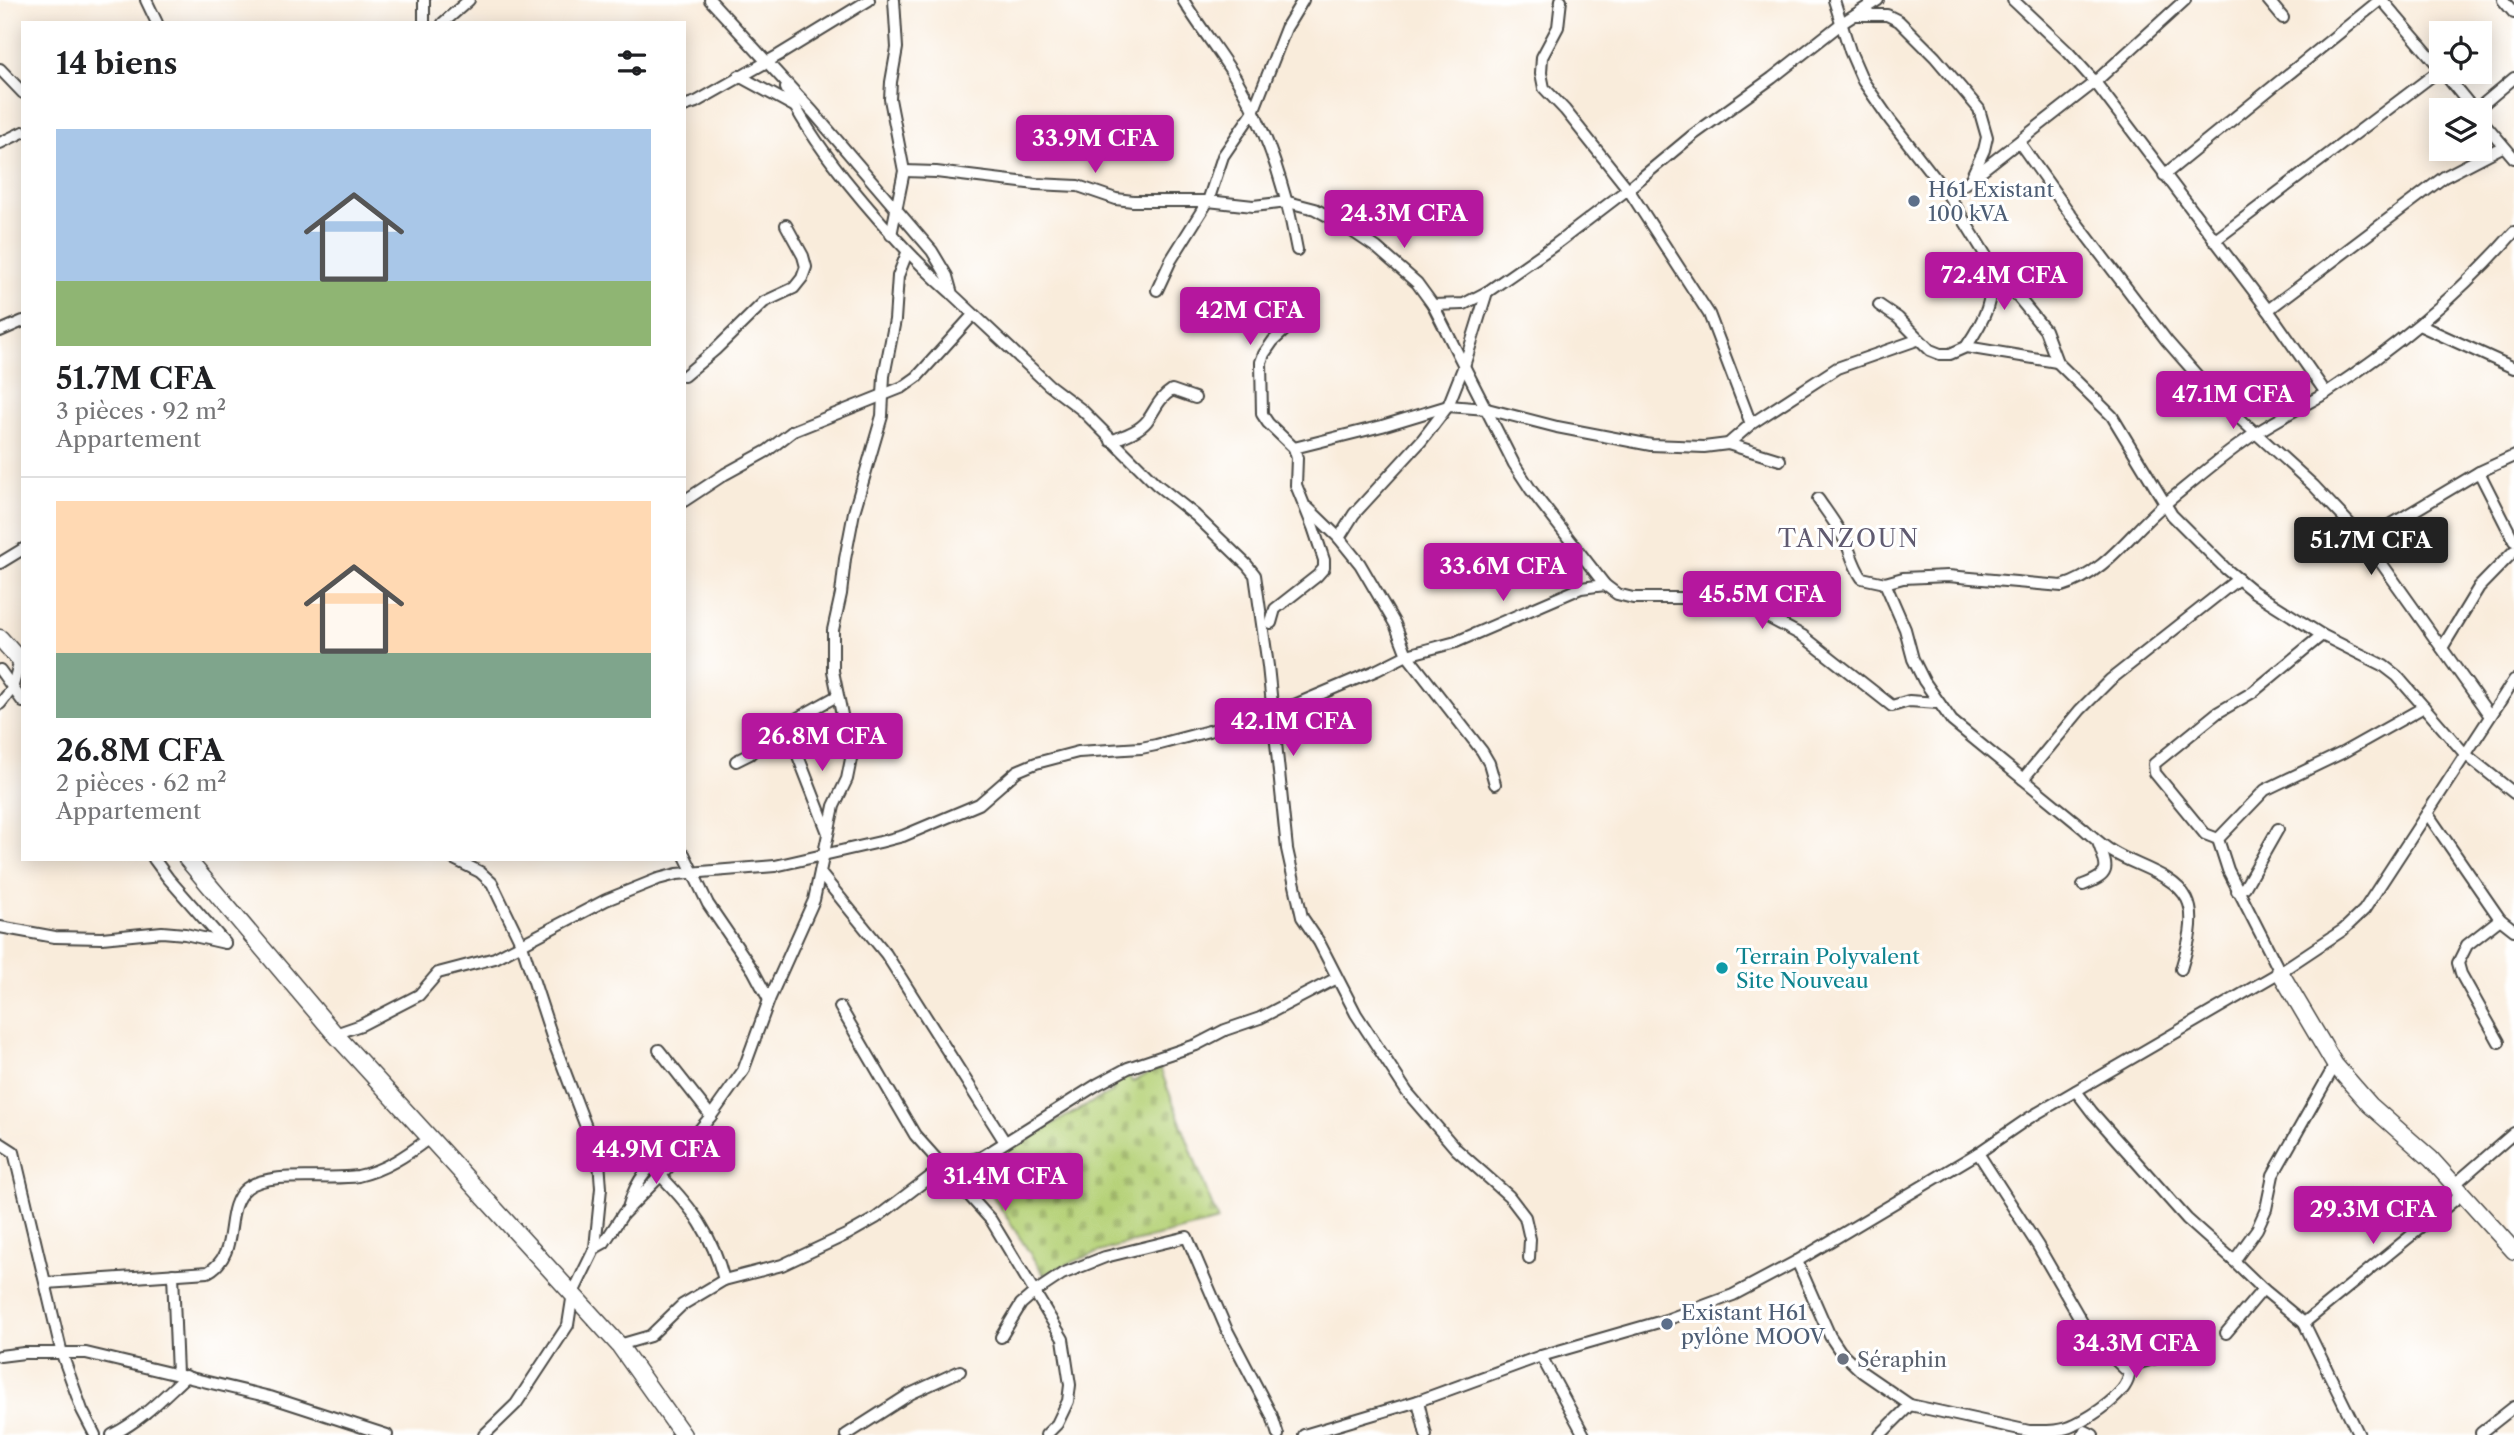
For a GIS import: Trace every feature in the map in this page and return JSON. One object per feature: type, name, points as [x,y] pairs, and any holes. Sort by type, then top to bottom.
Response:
[{"type":"main road","points":[[0,638],[21,662]]},
{"type":"main road","points":[[189,861],[428,1139],[619,1345],[683,1435]]},
{"type":"main road","points":[[2280,972],[2335,1065],[2370,1105],[2431,1159],[2514,1251]]},
{"type":"street","points":[[146,0],[156,21]]},
{"type":"street","points":[[424,0],[424,21]]},
{"type":"street","points":[[445,21],[469,0]]},
{"type":"street","points":[[710,0],[821,122],[938,260],[952,294]]},
{"type":"street","points":[[686,105],[869,0]]},
{"type":"street","points":[[891,235],[904,171],[890,99],[897,48],[894,0]]},
{"type":"street","points":[[1183,0],[1236,79],[1253,112],[1281,176],[1297,250]]},
{"type":"street","points":[[1157,290],[1171,260],[1208,201],[1223,156],[1253,112],[1286,28],[1303,0]]},
{"type":"street","points":[[1561,0],[1558,27],[1542,57],[1544,88],[1629,189],[1709,314],[1751,424]]},
{"type":"street","points":[[1834,0],[1850,51],[1863,81],[1949,196],[1991,264],[2045,330],[2057,362],[2112,416],[2165,504],[2189,533],[2254,592],[2322,635],[2384,666],[2397,676],[2465,754],[2514,793]]},
{"type":"street","points":[[1433,305],[1464,304],[1487,292],[1629,189],[1692,135],[1772,78],[1842,23],[1878,0]]},
{"type":"street","points":[[2013,0],[2068,52],[2095,82],[2267,310],[2326,393]]},
{"type":"street","points":[[1949,196],[2095,82],[2185,0]]},
{"type":"street","points":[[2268,0],[2283,18]]},
{"type":"street","points":[[2164,175],[2381,0],[2441,69],[2214,241]]},
{"type":"street","points":[[2503,0],[2514,13]]},
{"type":"street","points":[[1855,15],[1887,15],[1899,21],[1935,57],[1979,109],[1985,121],[1987,137],[1980,160],[1968,181]]},
{"type":"street","points":[[0,69],[21,91]]},
{"type":"street","points":[[739,76],[794,106]]},
{"type":"street","points":[[2490,98],[2514,78]]},
{"type":"street","points":[[783,81],[794,106],[827,155],[907,253],[1049,385],[1082,410],[1156,484],[1195,515],[1255,575],[1287,849],[1301,917],[1319,942],[1356,1014],[1407,1092],[1456,1149],[1510,1196],[1525,1217],[1530,1239],[1529,1258]]},
{"type":"street","points":[[2453,84],[2465,98]]},
{"type":"street","points":[[0,143],[21,133]]},
{"type":"street","points":[[2492,134],[2514,158]]},
{"type":"street","points":[[2019,142],[2167,341],[2216,397],[2314,486],[2365,540],[2490,716]]},
{"type":"street","points":[[2267,310],[2444,177],[2502,147]]},
{"type":"street","points":[[904,171],[1078,186],[1116,200],[1208,201],[1253,206],[1288,202],[1315,209],[1377,248],[1417,283],[1433,305],[1465,363],[1514,464],[1605,585],[1617,594],[1633,598],[1732,598],[1803,636],[1892,706],[1909,701],[1938,703]]},
{"type":"street","points":[[686,374],[764,302],[794,288],[802,278],[806,267],[803,256],[786,225]]},
{"type":"street","points":[[1818,499],[1839,529],[1862,578],[1885,583],[1903,578],[1948,576],[2062,586],[2076,582],[2095,571],[2130,541],[2146,520],[2255,434],[2326,393],[2419,326],[2476,274],[2514,233]]},
{"type":"street","points":[[595,1248],[604,1243],[627,1210],[661,1176],[711,1116],[743,1071],[769,1000],[814,900],[834,806],[847,779],[851,760],[833,671],[833,630],[840,604],[854,512],[882,416],[884,376],[895,320],[898,276],[907,253]]},
{"type":"street","points":[[1879,305],[1898,318],[1917,340],[1930,350],[1950,354],[1966,347],[1979,329],[1993,288],[1991,264]]},
{"type":"street","points":[[1339,538],[1360,507],[1422,440],[1447,406],[1465,363],[1487,292]]},
{"type":"street","points":[[1271,623],[1275,609],[1324,568],[1324,560],[1296,485],[1297,458],[1294,448],[1262,414],[1261,362],[1273,341],[1307,306]]},
{"type":"street","points":[[686,500],[768,451],[793,431],[883,397],[917,377],[973,315]]},
{"type":"street","points":[[0,331],[21,322]]},
{"type":"street","points":[[2419,326],[2514,368]]},
{"type":"street","points":[[1728,444],[1751,424],[1838,368],[1917,340]]},
{"type":"street","points":[[1966,347],[2057,362]]},
{"type":"street","points":[[1111,441],[1139,428],[1147,421],[1161,398],[1172,390],[1195,398]]},
{"type":"street","points":[[1294,448],[1447,406],[1488,409],[1557,427],[1651,445],[1704,447],[1728,444],[1780,460]]},
{"type":"street","points":[[2365,540],[2479,472],[2514,456]]},
{"type":"street","points":[[2479,472],[2514,541]]},
{"type":"street","points":[[1304,503],[1339,538],[1373,584],[1395,624],[1407,655],[1482,751],[1489,763],[1495,784]]},
{"type":"street","points":[[0,563],[21,550]]},
{"type":"street","points":[[2442,648],[2479,587],[2514,551]]},
{"type":"street","points":[[2023,779],[2047,747],[2102,687],[2238,579]]},
{"type":"street","points":[[1885,583],[1905,629],[1913,659],[1938,703],[1952,721],[2098,842],[2167,880],[2187,899],[2190,912],[2189,941],[2181,969]]},
{"type":"street","points":[[335,1034],[360,1025],[419,995],[438,973],[495,958],[606,900],[658,879],[775,866],[903,836],[979,804],[1017,771],[1036,763],[1078,752],[1156,745],[1273,714],[1407,655],[1456,642],[1581,588],[1605,585]]},
{"type":"street","points":[[2218,839],[2205,834],[2155,773],[2154,764],[2217,713],[2253,692],[2322,635]]},
{"type":"street","points":[[0,704],[12,690],[21,662]]},
{"type":"street","points":[[0,670],[21,700]]},
{"type":"street","points":[[1304,1435],[1418,1401],[1541,1356],[1666,1320],[1733,1295],[1797,1261],[1978,1153],[2029,1118],[2280,972],[2343,930],[2364,910],[2513,683]]},
{"type":"street","points":[[736,761],[750,754],[768,736],[837,695]]},
{"type":"street","points":[[2218,839],[2265,790],[2342,753],[2424,707]]},
{"type":"street","points":[[786,725],[828,833]]},
{"type":"street","points":[[2427,813],[2500,919],[2514,930]]},
{"type":"street","points":[[2237,891],[2245,887],[2278,830]]},
{"type":"street","points":[[2218,839],[2220,851],[2237,891],[2248,907],[2280,972]]},
{"type":"street","points":[[2083,886],[2100,879],[2106,871],[2107,866],[2098,842]]},
{"type":"street","points":[[686,859],[708,904],[753,970],[769,1000]]},
{"type":"street","points":[[0,928],[55,937],[102,937],[162,932],[225,943],[155,861]]},
{"type":"street","points":[[458,861],[480,872],[492,883],[522,944],[554,1042],[599,1161],[601,1188],[595,1248],[573,1293],[568,1325],[516,1404],[484,1435]]},
{"type":"street","points":[[820,873],[887,954],[1005,1142]]},
{"type":"street","points":[[2499,1042],[2461,974],[2458,962],[2467,945],[2500,919]]},
{"type":"street","points":[[619,1345],[650,1336],[682,1305],[724,1280],[782,1265],[848,1234],[876,1218],[943,1167],[982,1157],[1128,1068],[1196,1045],[1226,1030],[1260,1018],[1337,978]]},
{"type":"street","points":[[840,1007],[915,1135],[990,1220],[1063,1339],[1070,1385],[1068,1401],[1057,1424],[1046,1435]]},
{"type":"street","points":[[659,1050],[711,1116]]},
{"type":"street","points":[[2234,1261],[2257,1229],[2266,1209],[2273,1175],[2335,1065]]},
{"type":"street","points":[[2076,1091],[2187,1219],[2304,1323],[2359,1435]]},
{"type":"street","points":[[2304,1323],[2458,1189],[2514,1133]]},
{"type":"street","points":[[46,1283],[208,1272],[217,1267],[228,1249],[236,1207],[241,1194],[249,1187],[282,1178],[324,1179],[358,1176],[402,1159],[428,1139]]},
{"type":"street","points":[[0,1143],[14,1152],[62,1354],[82,1410],[96,1435]]},
{"type":"street","points":[[627,1210],[634,1189],[654,1163],[667,1154],[679,1153]]},
{"type":"street","points":[[1978,1153],[2038,1246],[2090,1336],[2112,1356],[2132,1368]]},
{"type":"street","points":[[661,1176],[683,1198],[698,1220],[720,1263],[724,1280]]},
{"type":"street","points":[[1001,1338],[1014,1314],[1035,1292],[1062,1274],[1105,1257],[1187,1237],[1226,1328],[1272,1416],[1278,1435]]},
{"type":"street","points":[[1797,1261],[1817,1310],[1840,1352],[1861,1372],[1910,1405],[2029,1430],[2084,1432],[2121,1393],[2132,1368]]},
{"type":"street","points":[[112,1435],[147,1414],[181,1375],[173,1275]]},
{"type":"street","points":[[2226,1333],[2263,1289]]},
{"type":"street","points":[[0,1356],[24,1353],[86,1353],[270,1397],[387,1435]]},
{"type":"street","points":[[1541,1356],[1584,1435]]},
{"type":"street","points":[[2132,1368],[2160,1357]]},
{"type":"street","points":[[846,1435],[910,1394],[960,1371]]},
{"type":"street","points":[[1418,1401],[1426,1435]]},
{"type":"street","points":[[1880,1435],[1910,1405]]},
{"type":"street","points":[[2481,1433],[2514,1407]]},
{"type":"green space","points":[[1160,1068],[1218,1221],[1107,1250],[1044,1275],[974,1167],[1113,1091],[1109,1082],[1127,1072],[1132,1082]]},
{"type":"place","name":"H61 Existant 100 kVA","points":[[1914,201]]},
{"type":"place","name":"Terrain Polyvalent Site Nouveau","points":[[1722,968]]},
{"type":"place","name":"Existant H61 pylône MOOV","points":[[1667,1324]]},
{"type":"place","name":"Séraphin","points":[[1843,1359]]},
{"type":"district","name":"TANZOUN","points":[[1849,538]]}]
